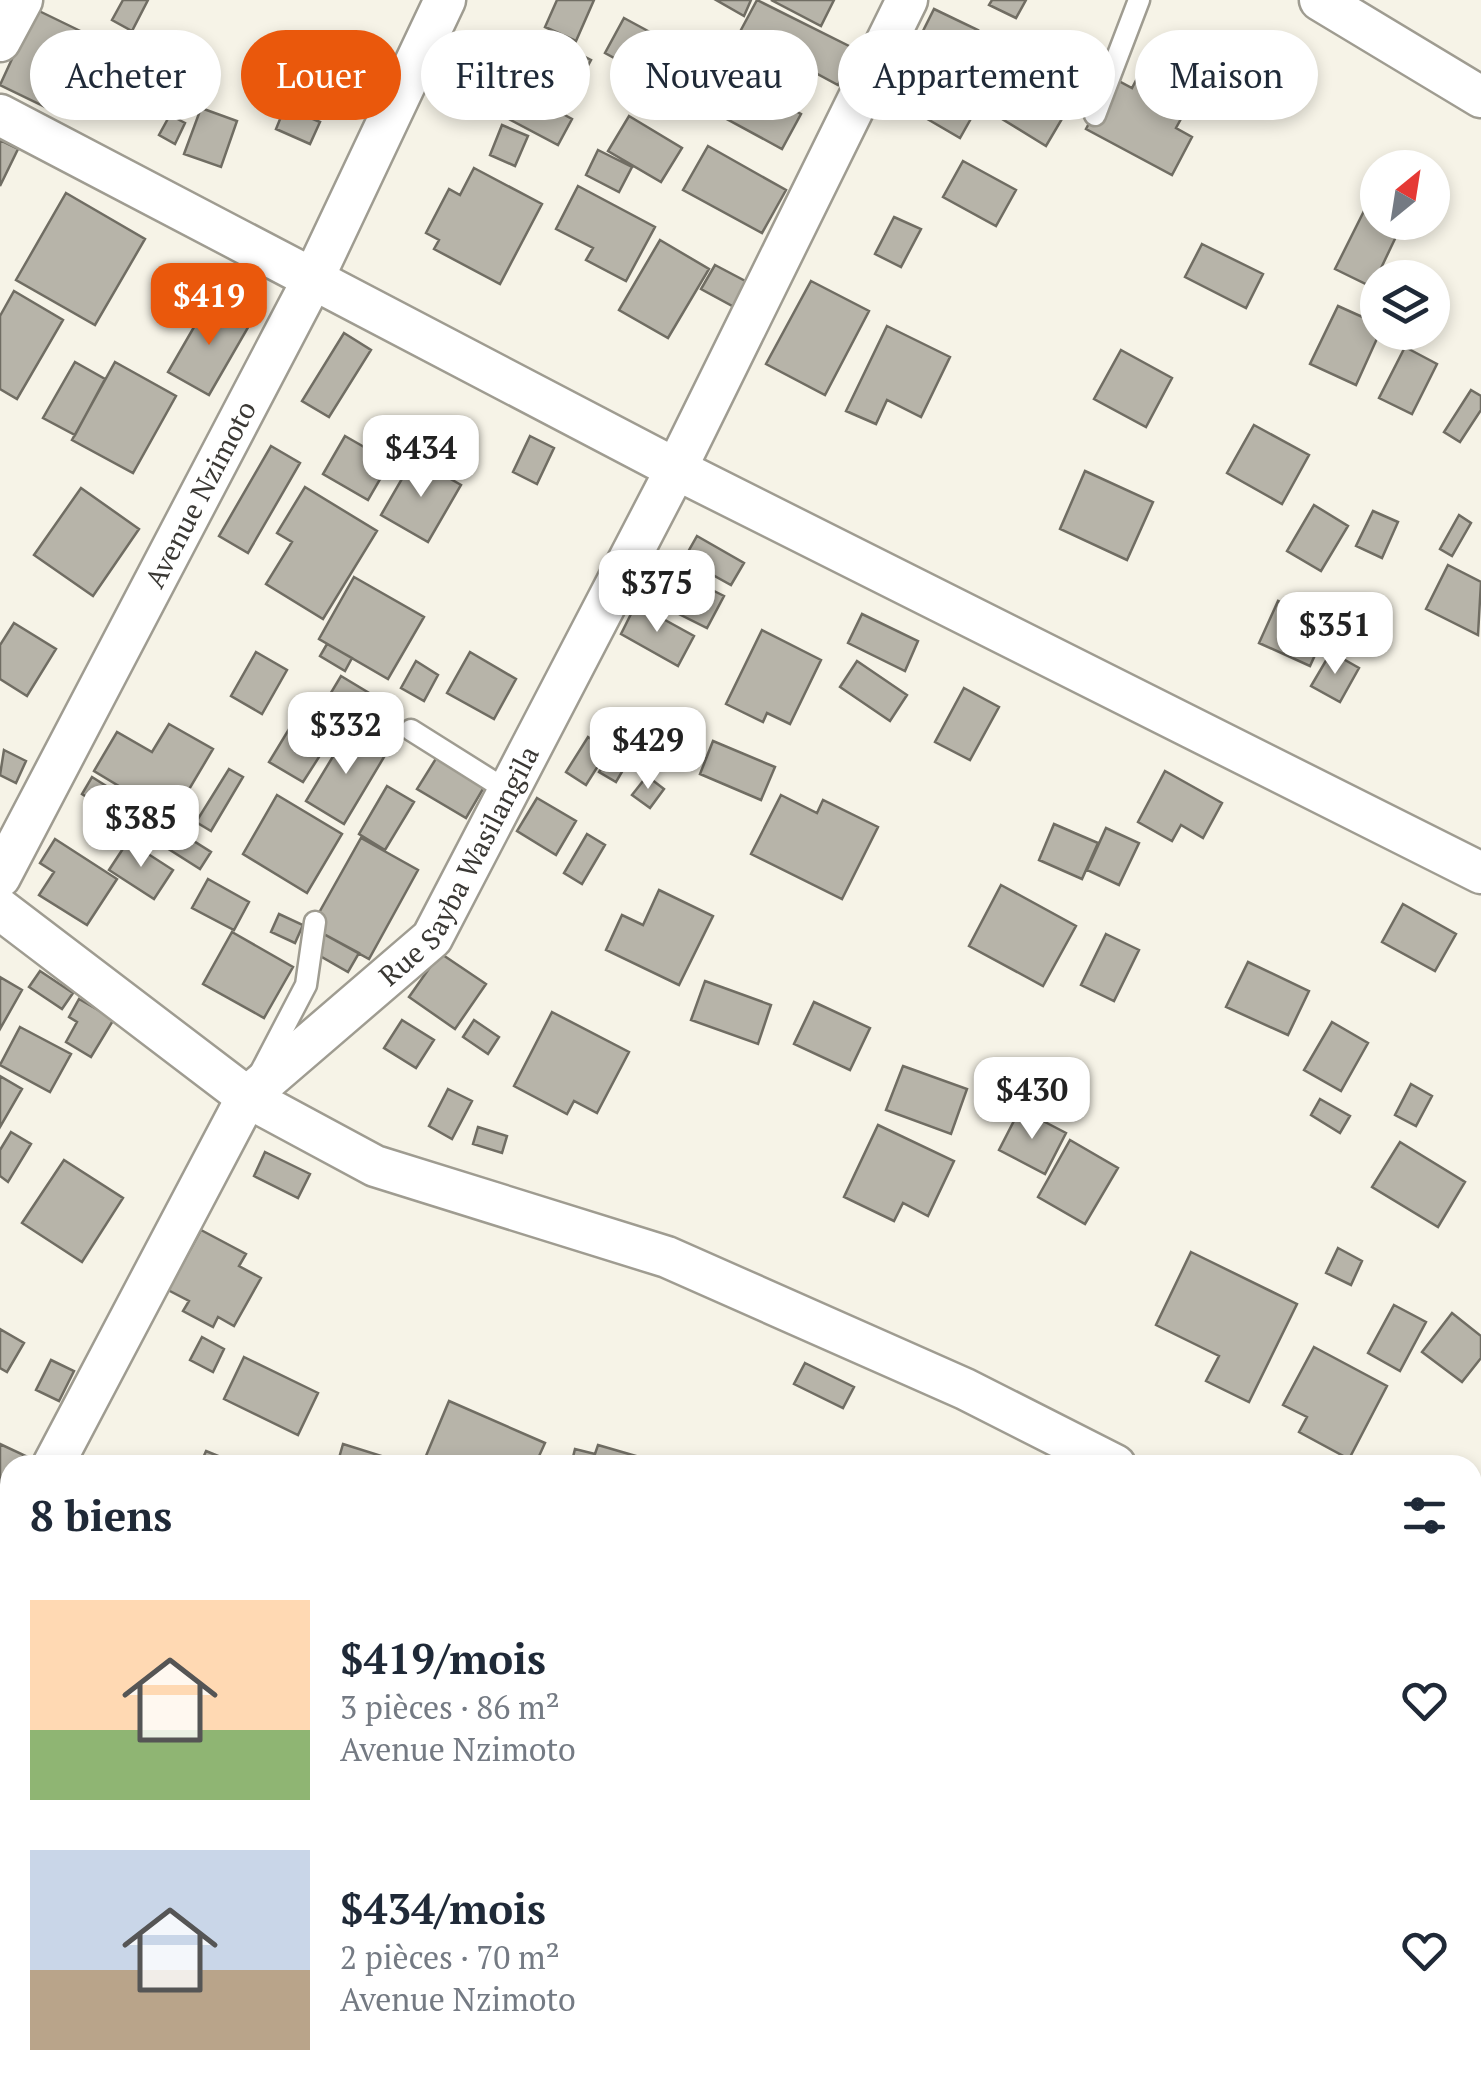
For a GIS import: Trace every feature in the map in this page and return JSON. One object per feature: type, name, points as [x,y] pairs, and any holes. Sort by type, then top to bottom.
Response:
[{"type":"street","points":[[0,42],[22,0]]},
{"type":"street","name":"Avenue Nzimoto","points":[[0,878],[313,279],[445,0]]},
{"type":"street","name":"Rue Sayba Wasilangila","points":[[58,1455],[247,1097],[432,938],[676,468],[907,0]]},
{"type":"street","points":[[1320,0],[1481,98]]},
{"type":"street","points":[[0,116],[676,468],[1481,873]]},
{"type":"street","points":[[0,909],[247,1097],[375,1166],[667,1257],[965,1389],[1095,1455]]},
{"type":"lane","points":[[1115,62],[1138,0]]},
{"type":"lane","points":[[411,730],[508,791]]},
{"type":"lane","points":[[247,1097],[306,984],[315,922]]},
{"type":"building","points":[[123,0],[148,0],[133,30],[112,20]]},
{"type":"building","points":[[557,0],[594,0],[581,30],[545,27]]},
{"type":"building","points":[[716,0],[751,0],[744,16]]},
{"type":"building","points":[[757,0],[817,30],[741,30]]},
{"type":"building","points":[[771,0],[834,0],[821,26]]},
{"type":"building","points":[[992,0],[1026,0],[1016,18],[989,5]]},
{"type":"building","points":[[35,9],[78,30],[30,30],[30,100],[0,85]]},
{"type":"building","points":[[934,9],[978,30],[924,30]]},
{"type":"building","points":[[624,18],[646,30],[617,30]]},
{"type":"building","points":[[818,30],[838,40],[838,85],[818,74]]},
{"type":"building","points":[[1115,79],[1132,88],[1135,82],[1135,120],[1180,120],[1176,128],[1192,137],[1172,175],[1086,129],[1091,120],[1115,120]]},
{"type":"building","points":[[221,115],[237,121],[221,167],[184,154],[197,120],[221,120]]},
{"type":"building","points":[[167,120],[185,123],[175,144],[159,135]]},
{"type":"building","points":[[280,120],[320,122],[310,144],[276,129]]},
{"type":"building","points":[[511,120],[571,120],[558,145]]},
{"type":"building","points":[[627,120],[636,120],[682,148],[661,182],[608,151]]},
{"type":"building","points":[[729,120],[798,120],[782,149]]},
{"type":"building","points":[[929,120],[970,120],[960,138]]},
{"type":"building","points":[[1004,120],[1061,120],[1046,146]]},
{"type":"building","points":[[502,125],[528,136],[515,166],[490,155]]},
{"type":"building","points":[[0,140],[18,149],[0,186]]},
{"type":"building","points":[[708,146],[786,190],[762,233],[683,190]]},
{"type":"building","points":[[598,150],[632,167],[619,192],[586,175]]},
{"type":"building","points":[[963,161],[1016,190],[996,226],[943,197]]},
{"type":"building","points":[[474,168],[542,204],[500,284],[434,249],[439,240],[426,233],[449,189],[460,195]]},
{"type":"building","points":[[578,186],[655,227],[626,281],[586,260],[593,248],[556,229]]},
{"type":"building","points":[[66,193],[145,239],[95,325],[16,280]]},
{"type":"building","points":[[894,217],[921,229],[901,267],[875,254]]},
{"type":"building","points":[[1360,219],[1360,240],[1394,240],[1385,260],[1360,260],[1360,281],[1335,269]]},
{"type":"building","points":[[660,240],[709,269],[668,338],[619,310]]},
{"type":"building","points":[[1202,244],[1263,274],[1246,308],[1185,277]]},
{"type":"building","points":[[715,265],[749,283],[736,308],[701,289]]},
{"type":"building","points":[[811,281],[869,311],[825,395],[766,364]]},
{"type":"building","points":[[14,291],[63,320],[17,399],[0,389],[0,316]]},
{"type":"building","points":[[209,301],[250,324],[209,395],[168,372]]},
{"type":"building","points":[[1338,306],[1360,316],[1360,350],[1372,350],[1356,385],[1310,364]]},
{"type":"building","points":[[887,326],[950,357],[921,417],[887,400],[876,424],[846,411]]},
{"type":"building","points":[[344,333],[371,350],[329,417],[302,401]]},
{"type":"building","points":[[1121,350],[1172,378],[1146,427],[1094,399]]},
{"type":"building","points":[[1403,350],[1437,364],[1412,414],[1379,398]]},
{"type":"building","points":[[75,362],[105,379],[75,435],[43,418]]},
{"type":"building","points":[[115,362],[176,396],[133,473],[72,440]]},
{"type":"building","points":[[1471,390],[1481,396],[1481,410],[1460,442],[1444,432]]},
{"type":"building","points":[[1254,425],[1309,455],[1282,504],[1227,473]]},
{"type":"building","points":[[345,436],[390,462],[368,500],[323,474]]},
{"type":"building","points":[[530,436],[554,448],[537,484],[513,472]]},
{"type":"building","points":[[271,446],[300,463],[248,553],[219,536]]},
{"type":"building","points":[[414,458],[461,485],[428,542],[381,515]]},
{"type":"building","points":[[1085,471],[1153,502],[1127,560],[1060,529]]},
{"type":"building","points":[[305,487],[377,531],[323,619],[266,584],[292,542],[277,533]]},
{"type":"building","points":[[81,488],[139,529],[93,596],[34,555]]},
{"type":"building","points":[[1314,505],[1348,526],[1321,571],[1287,551]]},
{"type":"building","points":[[1373,511],[1398,522],[1382,558],[1356,546]]},
{"type":"building","points":[[1459,515],[1471,523],[1452,556],[1440,549]]},
{"type":"building","points":[[697,536],[744,563],[731,585],[684,559]]},
{"type":"building","points":[[1448,565],[1481,582],[1478,635],[1426,609]]},
{"type":"building","points":[[670,569],[724,596],[707,628],[653,601]]},
{"type":"building","points":[[354,577],[424,617],[388,679],[319,639]]},
{"type":"building","points":[[1278,601],[1329,624],[1310,666],[1259,643]]},
{"type":"building","points":[[636,604],[694,636],[678,666],[621,634]]},
{"type":"building","points":[[862,614],[918,641],[905,671],[848,643]]},
{"type":"building","points":[[14,623],[56,649],[27,696],[0,679],[0,645]]},
{"type":"building","points":[[762,630],[821,660],[790,724],[767,713],[763,722],[726,704]]},
{"type":"building","points":[[327,644],[352,658],[345,671],[320,656]]},
{"type":"building","points":[[256,652],[287,670],[262,714],[231,696]]},
{"type":"building","points":[[470,652],[516,679],[494,719],[447,693]]},
{"type":"building","points":[[1331,652],[1359,668],[1340,702],[1311,686]]},
{"type":"building","points":[[416,661],[438,675],[424,701],[401,688]]},
{"type":"building","points":[[857,661],[907,695],[890,721],[840,687]]},
{"type":"building","points":[[341,676],[379,699],[364,724],[326,701]]},
{"type":"building","points":[[964,688],[999,707],[970,760],[935,742]]},
{"type":"building","points":[[322,700],[344,714],[335,728],[312,714]]},
{"type":"building","points":[[300,711],[335,732],[303,782],[269,762]]},
{"type":"building","points":[[169,724],[213,749],[172,818],[94,771],[117,732],[152,752]]},
{"type":"building","points":[[349,730],[387,752],[344,824],[306,801]]},
{"type":"building","points":[[588,737],[608,750],[586,785],[566,772]]},
{"type":"building","points":[[713,741],[775,767],[761,800],[700,774]]},
{"type":"building","points":[[616,744],[633,753],[616,782],[599,772]]},
{"type":"building","points":[[442,749],[490,777],[466,818],[417,789]]},
{"type":"building","points":[[4,750],[26,761],[16,783],[0,775]]},
{"type":"building","points":[[229,769],[243,777],[211,831],[196,822]]},
{"type":"building","points":[[1165,771],[1222,803],[1203,838],[1181,825],[1172,841],[1138,822]]},
{"type":"building","points":[[647,776],[664,789],[650,808],[632,795]]},
{"type":"building","points":[[92,777],[211,852],[200,869],[82,794]]},
{"type":"building","points":[[387,786],[414,802],[385,850],[359,834]]},
{"type":"building","points":[[277,795],[342,834],[307,893],[243,854]]},
{"type":"building","points":[[781,795],[817,813],[823,800],[878,827],[842,899],[751,854]]},
{"type":"building","points":[[537,798],[576,821],[556,855],[517,831]]},
{"type":"building","points":[[1054,824],[1098,843],[1082,879],[1039,860]]},
{"type":"building","points":[[1106,828],[1139,843],[1119,885],[1087,870]]},
{"type":"building","points":[[587,834],[605,845],[582,884],[564,873]]},
{"type":"building","points":[[361,838],[418,870],[369,959],[311,927]]},
{"type":"building","points":[[55,839],[117,879],[87,925],[39,895],[54,872],[40,863]]},
{"type":"building","points":[[128,841],[173,870],[154,899],[109,870]]},
{"type":"building","points":[[208,879],[249,902],[234,930],[192,908]]},
{"type":"building","points":[[1001,885],[1076,926],[1043,986],[969,946]]},
{"type":"building","points":[[659,890],[713,916],[679,985],[606,950],[622,915],[643,925]]},
{"type":"building","points":[[1403,904],[1456,934],[1435,971],[1382,942]]},
{"type":"building","points":[[279,914],[303,925],[295,943],[271,932]]},
{"type":"building","points":[[311,927],[359,953],[348,972],[301,945]]},
{"type":"building","points":[[232,932],[293,967],[264,1018],[203,984]]},
{"type":"building","points":[[1106,934],[1139,950],[1114,1001],[1081,985]]},
{"type":"building","points":[[440,953],[486,984],[455,1029],[409,997]]},
{"type":"building","points":[[1248,962],[1309,991],[1288,1035],[1226,1007]]},
{"type":"building","points":[[40,971],[73,993],[62,1009],[29,987]]},
{"type":"building","points":[[0,977],[22,990],[0,1029]]},
{"type":"building","points":[[705,981],[771,1005],[758,1044],[691,1020]]},
{"type":"building","points":[[79,999],[114,1019],[91,1057],[66,1042],[77,1022],[69,1017]]},
{"type":"building","points":[[814,1002],[870,1028],[850,1070],[794,1044]]},
{"type":"building","points":[[552,1012],[629,1052],[597,1113],[574,1101],[567,1114],[514,1086]]},
{"type":"building","points":[[402,1020],[434,1040],[416,1068],[384,1048]]},
{"type":"building","points":[[474,1020],[499,1037],[488,1054],[463,1037]]},
{"type":"building","points":[[1332,1022],[1368,1043],[1341,1091],[1304,1070]]},
{"type":"building","points":[[20,1027],[71,1054],[50,1092],[0,1065]]},
{"type":"building","points":[[903,1066],[967,1089],[951,1134],[886,1110]]},
{"type":"building","points":[[0,1076],[22,1089],[0,1127]]},
{"type":"building","points":[[1411,1084],[1432,1096],[1416,1126],[1395,1115]]},
{"type":"building","points":[[448,1089],[472,1101],[452,1139],[429,1126]]},
{"type":"building","points":[[1320,1099],[1350,1116],[1340,1133],[1311,1115]]},
{"type":"building","points":[[1020,1109],[1066,1133],[1045,1174],[999,1150]]},
{"type":"building","points":[[878,1125],[954,1161],[928,1216],[903,1203],[894,1221],[844,1197]]},
{"type":"building","points":[[478,1127],[507,1136],[502,1153],[473,1144]]},
{"type":"building","points":[[11,1132],[31,1144],[8,1182],[0,1176],[0,1150]]},
{"type":"building","points":[[1070,1140],[1118,1168],[1085,1224],[1038,1197]]},
{"type":"building","points":[[1400,1142],[1465,1182],[1438,1227],[1372,1187]]},
{"type":"building","points":[[265,1152],[310,1174],[298,1198],[254,1176]]},
{"type":"building","points":[[64,1160],[123,1198],[82,1262],[22,1223]]},
{"type":"building","points":[[201,1230],[246,1254],[239,1266],[261,1278],[234,1326],[218,1317],[213,1327],[183,1311],[189,1301],[168,1290]]},
{"type":"building","points":[[1338,1248],[1362,1261],[1351,1285],[1326,1273]]},
{"type":"building","points":[[1191,1252],[1297,1304],[1249,1402],[1206,1381],[1219,1356],[1156,1325]]},
{"type":"building","points":[[1394,1305],[1426,1322],[1400,1371],[1368,1353]]},
{"type":"building","points":[[1452,1313],[1481,1336],[1481,1358],[1462,1382],[1422,1352]]},
{"type":"building","points":[[0,1329],[24,1343],[7,1372],[0,1368]]},
{"type":"building","points":[[202,1337],[224,1349],[213,1372],[190,1360]]},
{"type":"building","points":[[1314,1347],[1387,1386],[1351,1455],[1342,1455],[1299,1432],[1307,1417],[1283,1405]]},
{"type":"building","points":[[244,1357],[318,1393],[298,1435],[224,1399]]},
{"type":"building","points":[[51,1360],[74,1371],[59,1401],[36,1390]]},
{"type":"building","points":[[805,1363],[854,1387],[843,1408],[794,1384]]},
{"type":"building","points":[[449,1401],[545,1443],[540,1455],[426,1455]]},
{"type":"building","points":[[0,1444],[24,1455],[0,1455]]},
{"type":"building","points":[[343,1444],[378,1455],[340,1455]]},
{"type":"building","points":[[598,1445],[632,1455],[574,1455],[575,1449],[595,1454]]}]
